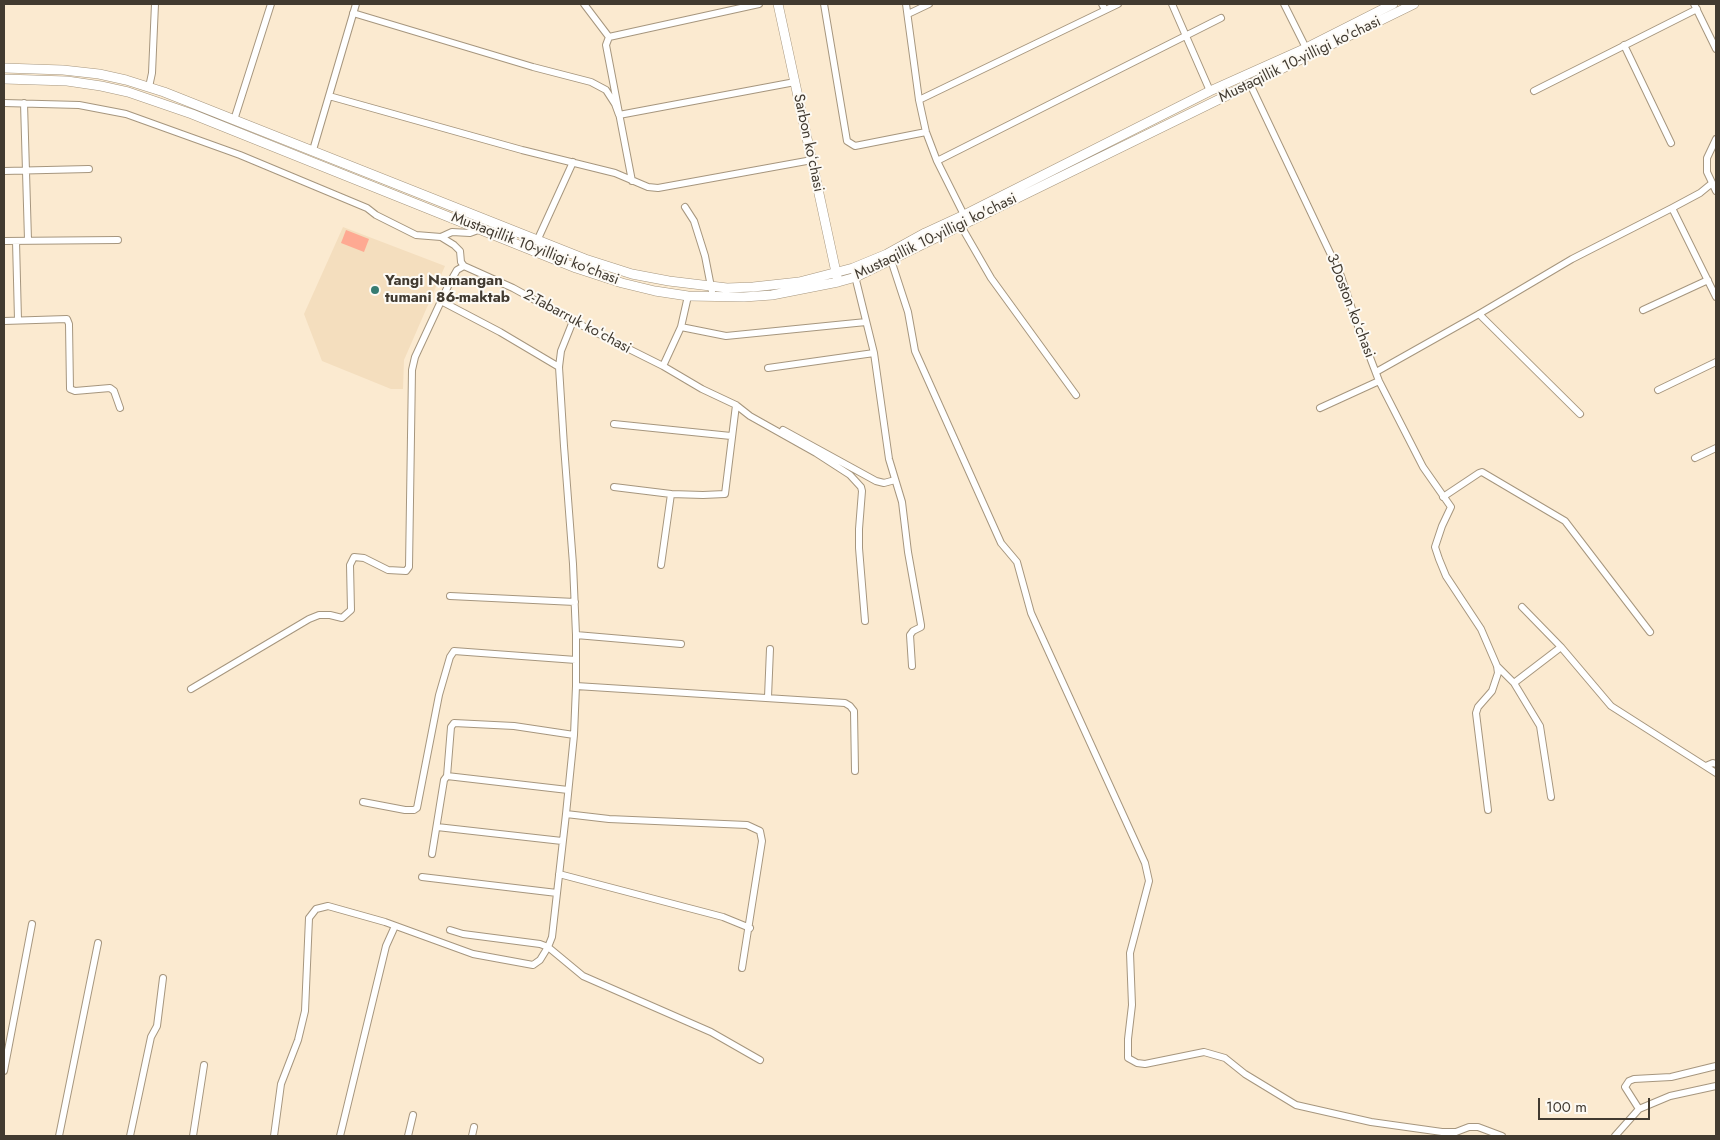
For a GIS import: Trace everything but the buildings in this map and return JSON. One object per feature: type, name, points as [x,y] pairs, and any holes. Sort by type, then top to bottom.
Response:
[{"type":"main road","name":"Sarbon koʻchasi","points":[[778,4],[838,282]]},
{"type":"main road","name":"Mustaqillik 10-yilligi ko'chasi","points":[[4,79],[67,81],[101,86],[151,99],[576,268],[622,283],[655,291],[688,296],[744,297],[772,295],[838,282],[925,233],[1210,91],[1306,48],[1393,4]]},
{"type":"main road","name":"Mustaqillik 10-yilligi ko'chasi","points":[[4,68],[63,70],[98,74],[148,87],[313,150],[537,241],[632,274],[711,286],[753,287],[799,282],[836,273],[854,272],[891,260],[1414,4]]},
{"type":"street","points":[[148,87],[152,73],[155,4]]},
{"type":"street","points":[[234,120],[271,4]]},
{"type":"street","points":[[313,150],[356,4]]},
{"type":"street","points":[[584,4],[609,37]]},
{"type":"street","points":[[609,37],[759,4]]},
{"type":"street","points":[[824,4],[847,141],[855,146],[926,132]]},
{"type":"street","points":[[906,4],[919,100],[926,132],[937,160],[964,215]]},
{"type":"street","points":[[908,14],[930,4]]},
{"type":"street","points":[[919,100],[1103,7],[1118,4]]},
{"type":"street","points":[[1172,4],[1210,91]]},
{"type":"street","points":[[1284,4],[1306,48]]},
{"type":"street","points":[[1534,91],[1696,7],[1716,49]]},
{"type":"street","points":[[353,13],[533,68],[591,82],[606,90],[619,114]]},
{"type":"street","points":[[937,160],[1221,18]]},
{"type":"street","points":[[609,37],[606,45],[632,181]]},
{"type":"street","points":[[1624,45],[1672,143]]},
{"type":"street","points":[[619,114],[795,82]]},
{"type":"street","name":"3-Doston koʻchasi","points":[[1250,84],[1341,276],[1379,381],[1423,467],[1451,506],[1442,526],[1436,547],[1439,559],[1446,576],[1481,629],[1497,666],[1514,683],[1540,726],[1551,798]]},
{"type":"street","points":[[329,96],[615,172],[648,187],[658,188],[812,160]]},
{"type":"street","points":[[4,103],[79,105],[126,114],[240,155],[367,208],[376,215],[416,235],[441,237],[460,251],[460,262],[464,266],[457,270],[440,301],[415,356],[412,370],[409,567],[406,571],[388,570],[364,558],[354,557],[350,565],[351,610],[342,618],[330,614],[319,615],[191,689]]},
{"type":"street","points":[[24,103],[28,240]]},
{"type":"street","points":[[1716,139],[1707,158],[1707,172],[1716,191]]},
{"type":"street","points":[[537,241],[573,162]]},
{"type":"street","points":[[4,171],[89,169]]},
{"type":"street","points":[[1376,372],[1480,314],[1572,259],[1672,208],[1700,193],[1712,184]]},
{"type":"street","points":[[685,207],[694,221],[705,256],[713,297]]},
{"type":"street","points":[[1672,208],[1716,297]]},
{"type":"street","points":[[961,226],[991,278],[1076,395]]},
{"type":"street","points":[[441,237],[452,232],[470,233],[481,229]]},
{"type":"street","points":[[4,241],[118,240]]},
{"type":"street","points":[[16,241],[18,320]]},
{"type":"street","points":[[891,260],[908,312],[915,351],[1001,543],[1017,562],[1031,613],[1145,862],[1149,881],[1130,953],[1132,1005],[1128,1058],[1145,1064],[1204,1052],[1225,1058],[1244,1074],[1296,1105],[1371,1122],[1455,1134],[1469,1127],[1478,1127],[1502,1136]]},
{"type":"street","name":"2-Tabarruk koʻchasi","points":[[464,266],[513,288],[573,321],[663,366],[702,389],[736,405],[750,416],[850,475],[861,487],[859,548],[865,621]]},
{"type":"street","points":[[854,272],[874,353],[889,459],[902,502],[908,552],[922,625],[910,635],[912,666]]},
{"type":"street","points":[[1643,310],[1708,280]]},
{"type":"street","points":[[663,366],[681,327],[688,296]]},
{"type":"street","points":[[440,301],[500,332],[559,367]]},
{"type":"street","points":[[1480,314],[1580,414]]},
{"type":"street","points":[[4,321],[66,319],[69,324],[70,389],[75,391],[110,388],[114,391],[120,408]]},
{"type":"street","points":[[274,1136],[281,1084],[298,1040],[305,1011],[309,918],[316,909],[328,906],[395,926],[474,954],[533,964],[540,960],[548,947],[552,936],[566,814],[574,735],[576,686],[576,635],[559,367],[561,351],[573,321]]},
{"type":"street","points":[[681,327],[726,336],[866,322]]},
{"type":"street","points":[[768,368],[874,353]]},
{"type":"street","points":[[1658,390],[1716,362]]},
{"type":"street","points":[[1320,408],[1379,381]]},
{"type":"street","points":[[614,487],[671,494],[725,494],[736,405]]},
{"type":"street","name":"2-Tabarruk koʻchasi","points":[[750,416],[755,415],[759,417],[876,481],[884,483],[896,480]]},
{"type":"street","points":[[614,424],[731,436]]},
{"type":"street","points":[[1695,458],[1716,448]]},
{"type":"street","points":[[1443,497],[1482,472],[1565,520],[1650,632]]},
{"type":"street","points":[[661,565],[671,494]]},
{"type":"street","points":[[450,596],[574,602]]},
{"type":"street","points":[[1522,608],[1561,647],[1611,706],[1716,773]]},
{"type":"street","points":[[576,635],[682,644]]},
{"type":"street","points":[[1514,683],[1561,647]]},
{"type":"street","points":[[768,697],[770,649]]},
{"type":"street","points":[[363,802],[405,810],[417,808],[439,695],[450,657],[454,651],[576,660]]},
{"type":"street","points":[[1488,810],[1476,714],[1478,707],[1492,691],[1498,673],[1497,666]]},
{"type":"street","points":[[576,686],[768,697],[844,704],[850,706],[854,711],[855,770]]},
{"type":"street","points":[[432,854],[444,780],[447,776],[451,727],[454,723],[514,726],[574,735]]},
{"type":"street","points":[[1706,766],[1716,764]]},
{"type":"street","points":[[447,776],[568,790]]},
{"type":"street","points":[[566,814],[610,819],[747,825],[760,831],[762,841],[750,928],[742,968]]},
{"type":"street","points":[[437,827],[562,841]]},
{"type":"street","points":[[559,874],[723,917],[750,928]]},
{"type":"street","points":[[422,877],[557,893]]},
{"type":"street","points":[[4,1071],[32,924]]},
{"type":"street","points":[[340,1136],[386,946],[395,926]]},
{"type":"street","points":[[450,930],[463,934],[540,944],[548,947],[583,976],[711,1032],[760,1060]]},
{"type":"street","points":[[59,1136],[98,943]]},
{"type":"street","points":[[130,1136],[151,1037],[156,1026],[163,978]]},
{"type":"street","points":[[194,1136],[204,1066]]},
{"type":"street","points":[[1639,1109],[1625,1087],[1629,1081],[1634,1079],[1671,1077],[1716,1066]]},
{"type":"street","points":[[1615,1136],[1639,1109],[1670,1096],[1716,1086]]},
{"type":"street","points":[[408,1136],[413,1115]]},
{"type":"street","points":[[472,1136],[474,1127]]},
{"type":"shaded area","name":"Yangi Namangan tumani 86-maktab","points":[[343,227],[445,266],[404,360],[403,389],[391,389],[322,361],[304,314]]},
{"type":"shaded area","points":[[346,230],[369,239],[364,252],[341,243]]},
{"type":"place","name":"Yangi Namangan tumani 86-maktab","points":[[375,290]]}]
